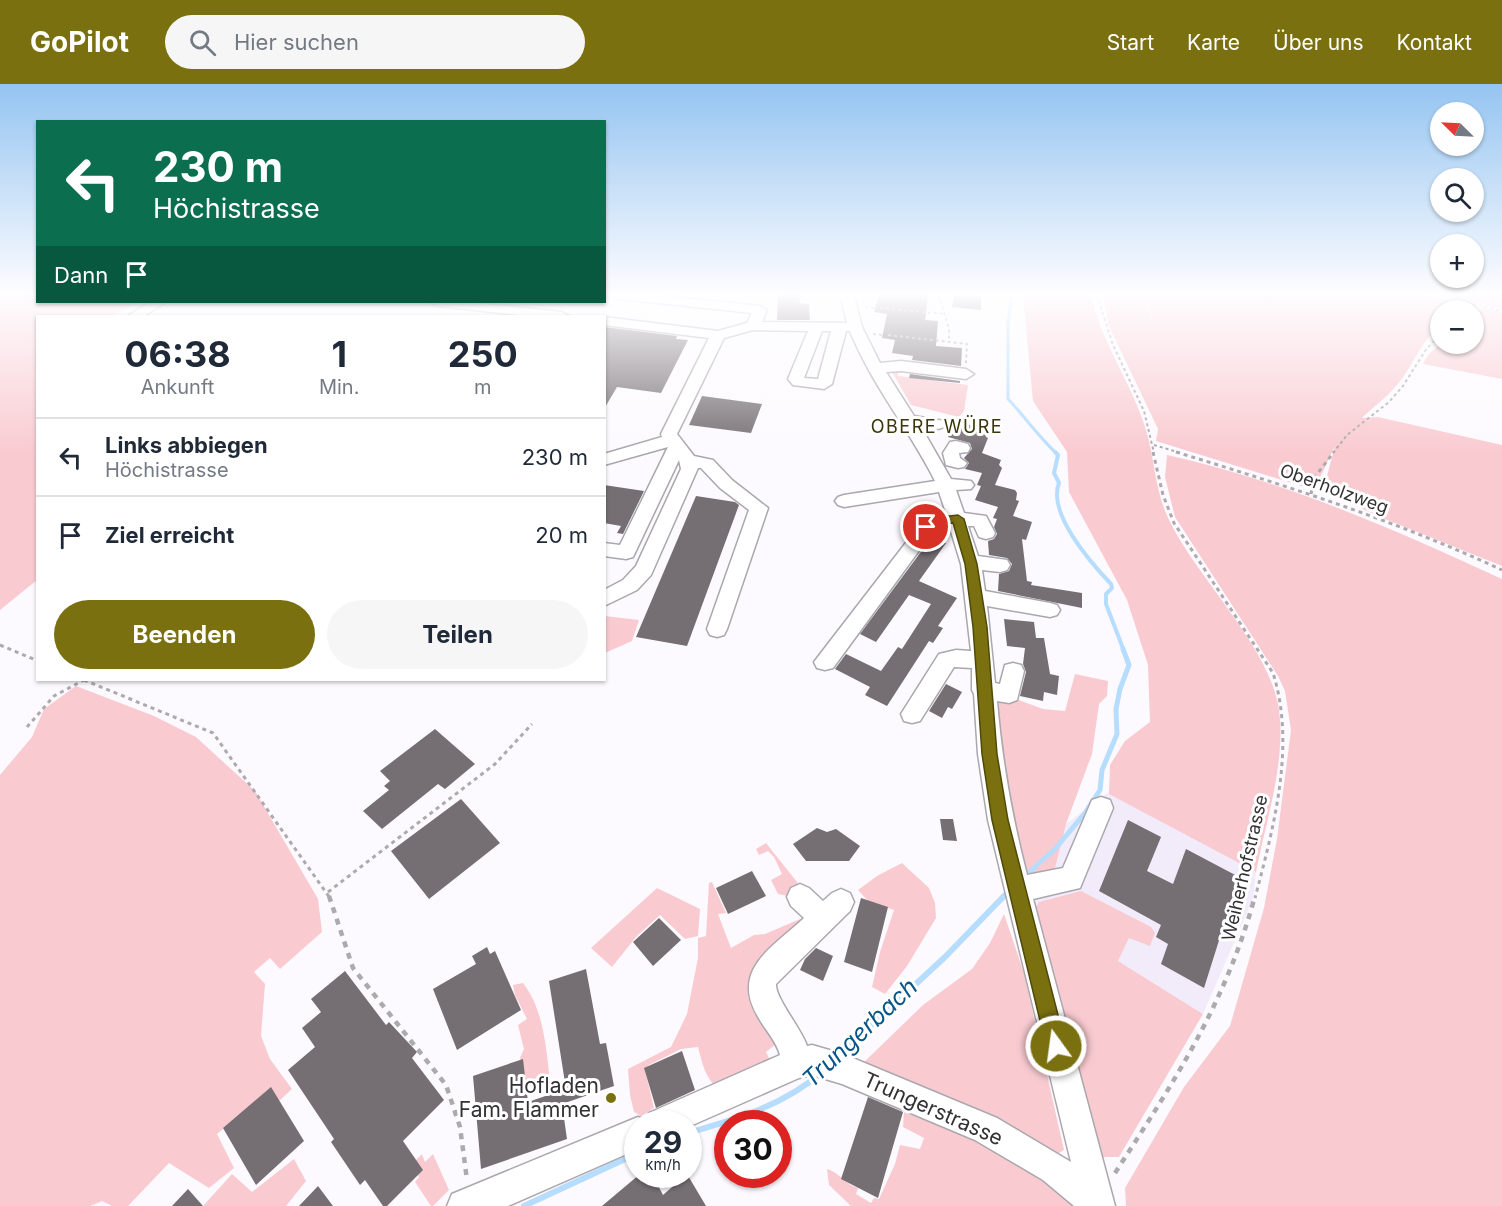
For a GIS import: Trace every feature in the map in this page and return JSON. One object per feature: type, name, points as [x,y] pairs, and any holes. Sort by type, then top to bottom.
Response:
[{"type":"street","points":[[606,549],[626,552],[673,443],[671,427],[712,347]]},
{"type":"street","points":[[807,347],[796,379],[798,382],[824,384],[845,347]]},
{"type":"street","points":[[864,347],[875,368],[928,450],[973,501]]},
{"type":"street","points":[[875,368],[901,366],[966,374]]},
{"type":"street","points":[[910,421],[918,420],[944,426]]},
{"type":"street","points":[[606,459],[673,443]]},
{"type":"street","points":[[673,443],[690,461],[707,464],[726,484],[759,508],[717,630]]},
{"type":"street","points":[[606,445],[638,450]]},
{"type":"street","points":[[928,450],[957,454]]},
{"type":"street","points":[[606,598],[630,585],[644,570],[690,469],[690,461]]},
{"type":"street","points":[[844,501],[973,501]]},
{"type":"street","points":[[825,662],[926,527],[935,520],[958,519],[973,501]]},
{"type":"street","points":[[958,519],[973,501]]},
{"type":"street","points":[[958,519],[970,562],[976,597],[983,690],[1000,820],[1096,1205]]},
{"type":"street","points":[[970,562],[1000,565]]},
{"type":"street","points":[[976,597],[1050,610]]},
{"type":"street","points":[[912,714],[946,660],[956,658],[982,661]]},
{"type":"street","points":[[983,690],[1009,694],[1014,671]]},
{"type":"street","points":[[1016,890],[1071,879],[1101,808]]},
{"type":"street","points":[[693,1110],[804,1062],[764,1001],[760,984],[769,970],[832,910],[800,897]]},
{"type":"street","name":"Trungerstrasse","points":[[804,1062],[843,1069],[986,1129],[1054,1169],[1096,1205]]},
{"type":"street","points":[[467,1204],[500,1193],[624,1139]]},
{"type":"path","points":[[966,374],[967,347]]},
{"type":"path","name":"Weiherhofstrasse","points":[[1114,347],[1144,411],[1163,495],[1174,523],[1273,673],[1280,694],[1286,731],[1270,834],[1239,952],[1190,1057],[1114,1173]]},
{"type":"path","points":[[1311,494],[1314,478],[1347,435],[1389,402],[1403,386],[1428,347]]},
{"type":"path","name":"Oberholzweg","points":[[1153,445],[1311,494],[1455,548],[1502,570]]},
{"type":"path","points":[[0,645],[36,660]]},
{"type":"path","points":[[27,727],[54,696],[82,681]]},
{"type":"path","points":[[86,681],[213,733],[328,892],[353,968],[446,1085],[460,1127],[467,1204]]},
{"type":"path","points":[[328,892],[495,764],[532,724]]},
{"type":"shaded area","points":[[0,347],[36,347],[36,581],[0,610]]},
{"type":"shaded area","points":[[1028,347],[1110,347],[1146,430],[1161,500],[1170,522],[1182,544],[1232,614],[1263,663],[1279,710],[1280,750],[1274,791],[1256,872],[1109,794],[1110,765],[1125,741],[1150,722],[1148,665],[1127,600],[1069,492],[1067,452],[1033,401]]},
{"type":"shaded area","points":[[1119,347],[1421,347],[1396,386],[1362,418],[1378,417],[1502,445],[1502,566],[1385,519],[1323,491],[1335,446],[1314,490],[1156,441],[1158,429]]},
{"type":"shaded area","points":[[1484,347],[1502,347],[1502,379],[1423,364],[1430,353],[1484,354]]},
{"type":"shaded area","points":[[898,369],[898,376],[968,385],[964,411],[959,417],[911,405],[891,370]]},
{"type":"shaded area","points":[[1167,455],[1254,478],[1296,492],[1421,542],[1502,579],[1502,1206],[1126,1206],[1125,1188],[1184,1087],[1230,1026],[1264,908],[1277,839],[1291,730],[1285,691],[1278,676],[1175,517],[1165,477]]},
{"type":"shaded area","points":[[606,616],[639,620],[632,641],[606,653]]},
{"type":"shaded area","points":[[1075,674],[1108,681],[1107,696],[1099,704],[1092,754],[1066,824],[1054,872],[1019,878],[994,698],[1011,697],[1043,709],[1065,711]]},
{"type":"shaded area","points":[[76,686],[154,716],[196,737],[255,791],[318,899],[322,932],[280,969],[270,958],[254,972],[265,984],[261,1036],[270,1059],[292,1089],[278,1102],[267,1092],[217,1134],[234,1168],[209,1188],[169,1163],[128,1206],[112,1206],[102,1201],[90,1206],[0,1206],[0,775],[32,737],[44,709]]},
{"type":"shaded area","points":[[1109,792],[1256,872],[1253,899],[1203,1014],[1118,961],[1129,938],[1155,933],[1032,914],[1019,878],[1066,824]]},
{"type":"shaded area","points":[[766,843],[801,887],[792,897],[778,894],[771,880],[782,874],[774,857],[768,851],[759,855],[756,849]]},
{"type":"shaded area","points":[[902,863],[929,888],[935,903],[936,918],[907,966],[885,994],[872,987],[880,952],[894,910],[869,902],[858,890],[877,876]]},
{"type":"shaded area","points":[[712,882],[726,913],[718,914],[731,948],[754,935],[765,934],[807,916],[761,966],[780,1041],[766,1052],[771,1062],[719,1089],[707,1075],[698,1047],[681,1049],[649,1065],[645,1070],[654,1108],[634,1110],[628,1069],[671,1047],[687,1014],[698,958],[698,938],[706,936],[709,883]]},
{"type":"shaded area","points":[[657,888],[700,909],[698,936],[685,939],[660,915],[636,937],[612,967],[591,948]]},
{"type":"shaded area","points":[[1081,891],[1151,927],[1155,933],[1150,946],[1129,938],[1118,961],[1203,1014],[1119,1157],[1102,1157],[1095,1146],[1032,914],[1039,902]]},
{"type":"shaded area","points":[[1004,914],[1024,973],[1064,1150],[1056,1155],[860,1066],[923,1005],[972,969],[990,943]]},
{"type":"shaded area","points":[[523,983],[536,1005],[545,1043],[550,1081],[540,1090],[524,1078],[520,1058],[524,1049],[518,1025],[527,1019],[515,995],[513,985]]},
{"type":"shaded area","points":[[904,1112],[981,1139],[1072,1199],[1074,1206],[851,1206],[829,1185],[827,1169],[858,1188],[856,1194],[871,1203],[874,1198],[879,1199],[895,1164],[900,1145],[920,1149],[924,1138],[903,1127]]},
{"type":"shaded area","points":[[422,1154],[425,1162],[433,1154],[449,1190],[433,1206],[415,1182],[419,1177],[411,1165]]},
{"type":"shaded area","points":[[294,1159],[306,1181],[286,1206],[203,1206],[232,1174],[252,1192]]},
{"type":"building","points":[[606,347],[684,347],[661,393],[617,387],[606,406]]},
{"type":"building","points":[[893,347],[962,348],[961,366],[912,360],[913,356],[892,353]]},
{"type":"building","points":[[910,374],[960,381],[960,383],[909,378]]},
{"type":"building","points":[[702,396],[762,404],[751,433],[689,425]]},
{"type":"building","points":[[956,421],[985,429],[988,438],[982,453],[1001,460],[999,465],[1002,468],[995,485],[1015,490],[1016,500],[1019,501],[1013,516],[1032,522],[1026,540],[1022,539],[1027,581],[1032,582],[1031,585],[1082,593],[1082,608],[998,591],[999,574],[1009,571],[1012,564],[1007,558],[989,555],[988,541],[994,539],[997,534],[994,527],[997,519],[993,518],[998,507],[975,500],[981,486],[977,485],[982,473],[965,469],[969,463],[964,458],[972,449],[970,443],[948,437]]},
{"type":"building","points":[[606,485],[644,491],[623,534],[617,533],[621,526],[606,523]]},
{"type":"building","points":[[696,496],[735,502],[739,505],[687,646],[636,637]]},
{"type":"building","points":[[932,537],[946,543],[919,581],[957,598],[938,626],[943,628],[933,643],[929,641],[887,706],[865,695],[870,687],[835,669],[846,654],[881,671],[898,647],[902,649],[931,604],[909,595],[876,642],[860,634]]},
{"type":"building","points":[[1004,619],[1034,622],[1036,638],[1044,638],[1050,674],[1059,676],[1057,695],[1044,692],[1043,701],[1020,696],[1026,672],[1023,664],[1025,648],[1007,646]]},
{"type":"building","points":[[946,684],[962,692],[952,709],[948,707],[942,718],[929,711]]},
{"type":"building","points":[[435,729],[475,764],[445,789],[438,784],[382,829],[363,811],[389,790],[384,786],[390,781],[380,771]]},
{"type":"building","points":[[461,799],[500,843],[429,899],[391,851]]},
{"type":"building","points":[[940,819],[953,819],[957,841],[943,840]]},
{"type":"building","points":[[1128,820],[1161,837],[1147,871],[1173,884],[1186,849],[1239,877],[1204,988],[1161,964],[1168,944],[1156,937],[1161,925],[1099,891]]},
{"type":"building","points":[[817,828],[827,832],[836,829],[860,846],[849,861],[806,861],[793,844]]},
{"type":"building","points":[[752,871],[766,896],[728,914],[716,888]]},
{"type":"building","points":[[861,898],[888,907],[872,972],[844,962]]},
{"type":"building","points":[[659,918],[681,940],[653,966],[633,942]]},
{"type":"building","points":[[487,947],[490,954],[495,951],[521,1010],[457,1050],[433,989],[476,964],[472,956]]},
{"type":"building","points":[[816,948],[833,956],[823,981],[800,970],[805,959]]},
{"type":"building","points":[[586,969],[600,1044],[606,1043],[614,1086],[562,1104],[567,1139],[481,1169],[473,1076],[523,1059],[528,1102],[566,1089],[549,981]]},
{"type":"building","points":[[345,971],[386,1025],[389,1022],[417,1052],[412,1058],[444,1100],[403,1141],[423,1170],[387,1206],[383,1206],[365,1180],[360,1185],[331,1142],[334,1139],[288,1070],[315,1047],[302,1028],[321,1012],[311,999]]},
{"type":"building","points":[[682,1051],[695,1090],[656,1108],[644,1068]]},
{"type":"building","points":[[271,1087],[304,1141],[256,1185],[223,1128]]},
{"type":"building","points":[[868,1097],[903,1112],[878,1198],[841,1179]]},
{"type":"building","points":[[318,1186],[333,1206],[299,1206]]},
{"type":"building","points":[[624,1187],[659,1188],[663,1195],[671,1188],[695,1188],[706,1206],[602,1206]]},
{"type":"building","points":[[188,1189],[203,1206],[172,1206]]},
{"type":"waterway","name":"Trungerbach","points":[[1008,347],[1008,399],[1058,455],[1054,473],[1059,483],[1057,495],[1059,508],[1073,537],[1111,584],[1112,588],[1106,594],[1106,604],[1124,651]]},
{"type":"waterway","name":"Trungerbach","points":[[1026,875],[1055,849],[1085,813],[1100,790],[1102,770],[1117,734],[1116,709],[1120,689],[1129,665],[1123,649]]},
{"type":"waterway","name":"Trungerbach","points":[[1004,896],[1007,893]]},
{"type":"waterway","name":"Trungerbach","points":[[838,1056],[945,957],[1004,896]]},
{"type":"waterway","name":"Trungerbach","points":[[702,1129],[741,1117],[775,1103],[822,1072]]},
{"type":"waterway","name":"Trungerbach","points":[[524,1206],[624,1160]]},
{"type":"place","name":"Hofladen Fam. Flammer","points":[[611,1098]]},
{"type":"district","name":"OBERE WÜRE","points":[[937,427]]},
{"type":"route","points":[[926,527],[935,520],[958,519],[971,564],[980,627],[990,754],[1000,820],[1056,1046]]}]
